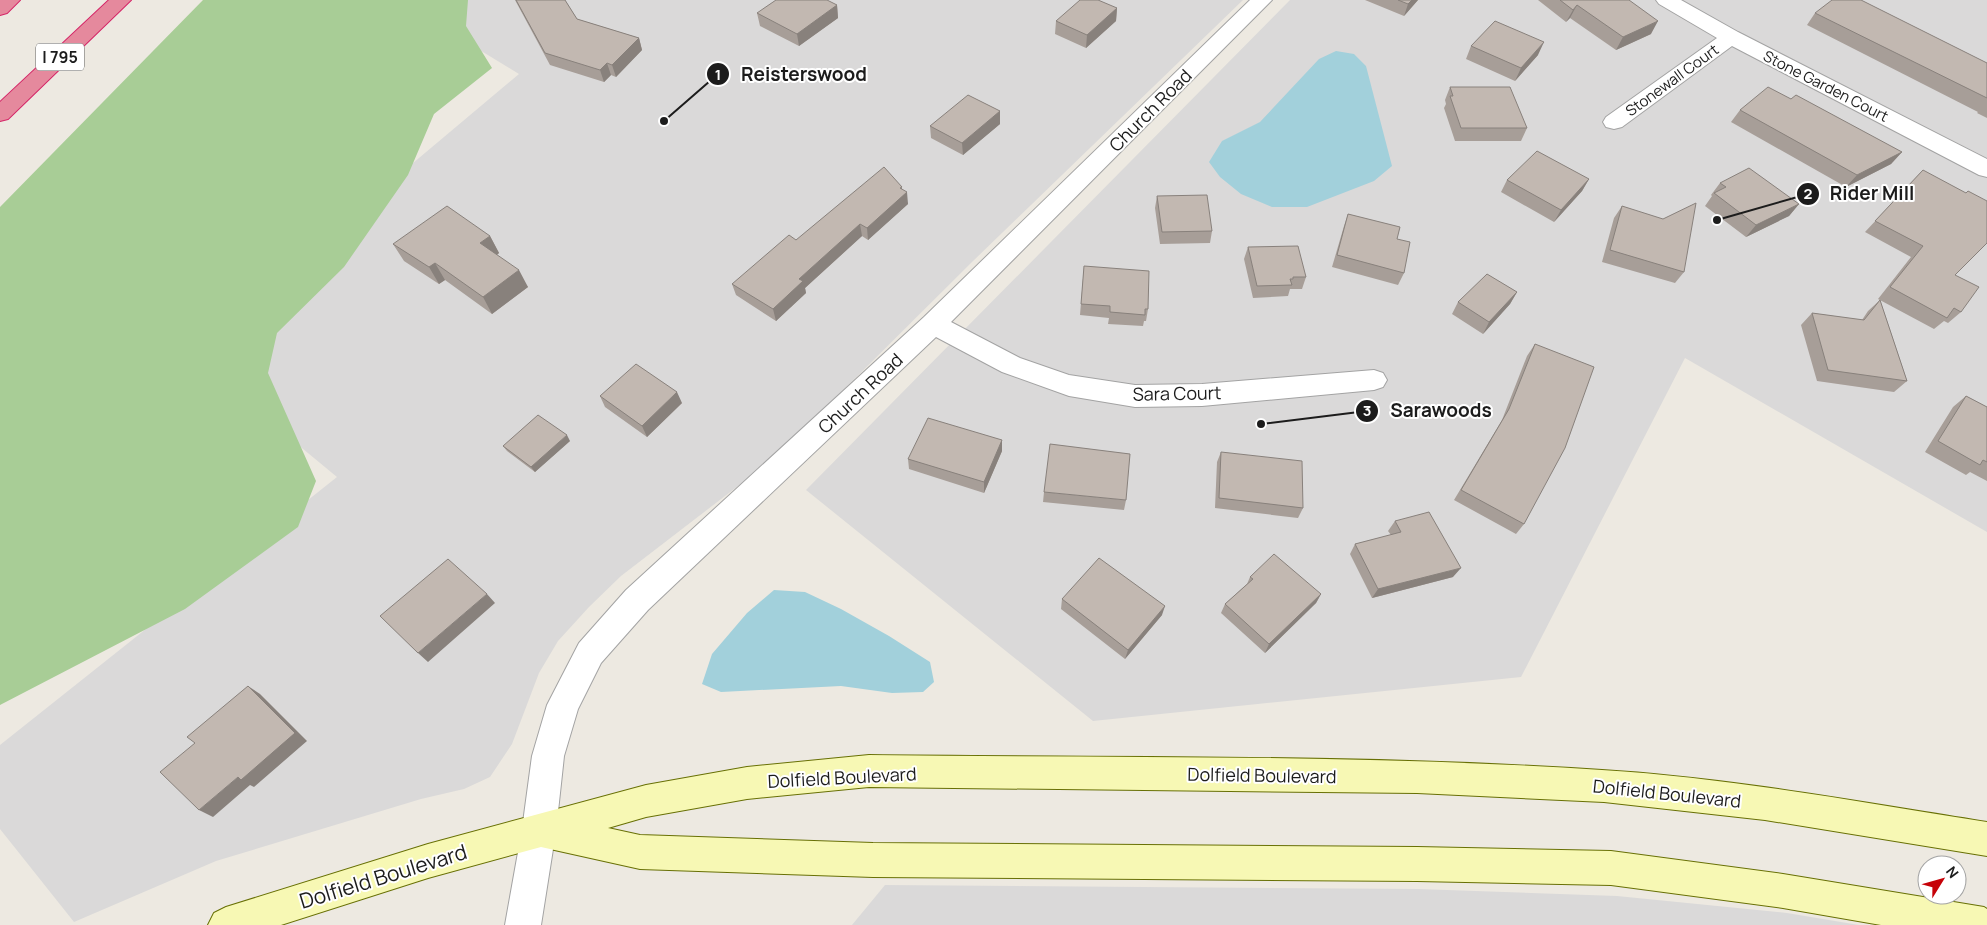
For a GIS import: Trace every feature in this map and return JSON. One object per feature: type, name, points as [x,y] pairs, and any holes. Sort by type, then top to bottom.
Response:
[{"type":"highway","points":[[0,9],[10,0]]},
{"type":"highway","name":"I 795","points":[[0,114],[120,0]]},
{"type":"main road","name":"Dolfield Boulevard","points":[[226,925],[428,861],[646,802],[747,783],[878,772],[1417,777],[1604,786],[1765,803],[1987,839]]},
{"type":"main road","name":"Dolfield Boulevard","points":[[540,830],[640,852],[873,860],[1417,864],[1611,868],[1783,891],[1984,925]]},
{"type":"street","name":"Church Road","points":[[523,925],[540,830],[548,756],[563,705],[590,653],[637,600],[709,535],[933,324],[1262,0]]},
{"type":"street","name":"Stone Garden Court","points":[[1666,0],[1731,37],[1987,169]]},
{"type":"street","name":"Stonewall Court","points":[[1614,122],[1731,37]]},
{"type":"street","name":"Sara Court","points":[[933,324],[1011,365],[1069,384],[1135,396],[1202,395],[1374,380]]},
{"type":"shaded area","points":[[448,0],[1243,0],[972,262],[777,456],[621,576],[589,607],[558,641],[539,673],[512,744],[490,777],[464,789],[421,799],[216,861],[74,922],[0,829],[0,745],[337,477],[187,353],[519,74],[432,21]]},
{"type":"shaded area","points":[[1290,0],[1987,0],[1987,532],[1685,358],[1521,677],[1093,721],[806,490]]},
{"type":"shaded area","points":[[885,885],[1418,889],[1617,896],[1787,913],[1859,925],[852,925]]},
{"type":"green space","points":[[203,0],[468,0],[466,26],[492,68],[434,114],[408,175],[344,267],[277,333],[268,373],[316,481],[298,527],[185,609],[0,705],[0,207]]},
{"type":"water","points":[[1336,51],[1354,54],[1366,66],[1392,166],[1374,181],[1307,207],[1272,207],[1241,194],[1220,177],[1209,162],[1222,141],[1260,122],[1319,59]]},
{"type":"water","points":[[774,590],[805,592],[841,609],[889,636],[930,662],[934,682],[923,692],[892,693],[841,686],[721,692],[702,684],[712,654],[747,613]]},
{"type":"building","points":[[516,0],[565,0],[577,19],[639,38],[612,65],[607,63],[600,70],[545,53]]},
{"type":"building","points":[[776,0],[827,0],[837,5],[797,34],[757,13]]},
{"type":"building","points":[[1080,0],[1098,0],[1117,8],[1087,35],[1056,21]]},
{"type":"building","points":[[1398,0],[1412,0],[1408,4]]},
{"type":"building","points":[[1560,0],[1629,0],[1658,21],[1623,37],[1577,5],[1573,10]]},
{"type":"building","points":[[1832,0],[1861,0],[1987,63],[1987,98],[1815,13]]},
{"type":"building","points":[[1495,21],[1544,42],[1521,68],[1471,46]]},
{"type":"building","points":[[1450,87],[1510,87],[1527,128],[1461,128],[1450,96],[1453,96]]},
{"type":"building","points":[[1768,87],[1791,99],[1796,95],[1902,152],[1857,175],[1740,110]]},
{"type":"building","points":[[968,95],[1000,111],[962,143],[930,126]]},
{"type":"building","points":[[1537,151],[1589,179],[1561,210],[1507,180]]},
{"type":"building","points":[[884,167],[902,187],[900,188],[907,192],[867,228],[860,224],[799,279],[803,281],[773,309],[732,284],[789,235],[796,240]]},
{"type":"building","points":[[1749,168],[1799,204],[1756,225],[1714,193],[1726,187],[1720,183]]},
{"type":"building","points":[[1923,170],[1966,193],[1968,191],[1987,201],[1987,243],[1955,275],[1979,287],[1961,312],[1954,308],[1947,318],[1890,287],[1923,246],[1875,221]]},
{"type":"building","points":[[1207,195],[1212,231],[1162,232],[1157,196]]},
{"type":"building","points":[[1696,203],[1684,272],[1610,250],[1622,206],[1663,219]]},
{"type":"building","points":[[447,206],[490,236],[480,243],[519,270],[483,297],[435,263],[429,267],[393,244]]},
{"type":"building","points":[[1348,214],[1400,227],[1397,239],[1410,242],[1404,273],[1337,255]]},
{"type":"building","points":[[1298,246],[1306,277],[1293,277],[1293,279],[1290,279],[1292,285],[1257,286],[1248,247]]},
{"type":"building","points":[[1084,266],[1149,271],[1148,309],[1145,309],[1145,315],[1110,312],[1110,306],[1081,304]]},
{"type":"building","points":[[1487,274],[1517,292],[1489,322],[1458,302]]},
{"type":"building","points":[[1880,300],[1907,381],[1828,370],[1812,313],[1864,320]]},
{"type":"building","points":[[1535,344],[1594,367],[1565,448],[1524,524],[1461,490],[1509,409]]},
{"type":"building","points":[[636,364],[677,392],[642,426],[600,396]]},
{"type":"building","points":[[1966,396],[1987,407],[1987,462],[1983,460],[1980,465],[1938,441]]},
{"type":"building","points":[[538,415],[567,435],[531,467],[503,446]]},
{"type":"building","points":[[928,418],[1002,440],[984,482],[908,459]]},
{"type":"building","points":[[1050,444],[1130,454],[1126,500],[1044,492]]},
{"type":"building","points":[[1221,452],[1302,461],[1303,508],[1219,498]]},
{"type":"building","points":[[1429,512],[1461,568],[1378,589],[1355,544],[1401,532],[1395,521]]},
{"type":"building","points":[[1274,554],[1321,594],[1269,644],[1225,604],[1253,579],[1250,577]]},
{"type":"building","points":[[1099,558],[1165,606],[1128,650],[1062,599]]},
{"type":"building","points":[[448,559],[487,594],[418,653],[380,616]]},
{"type":"building","points":[[248,686],[295,733],[241,780],[238,777],[199,810],[160,772],[195,743],[187,737]]},
{"type":"place","name":"Reisterswood","points":[[664,121]]},
{"type":"place","name":"Rider Mill","points":[[1717,220]]},
{"type":"place","name":"Sarawoods","points":[[1261,424]]}]
